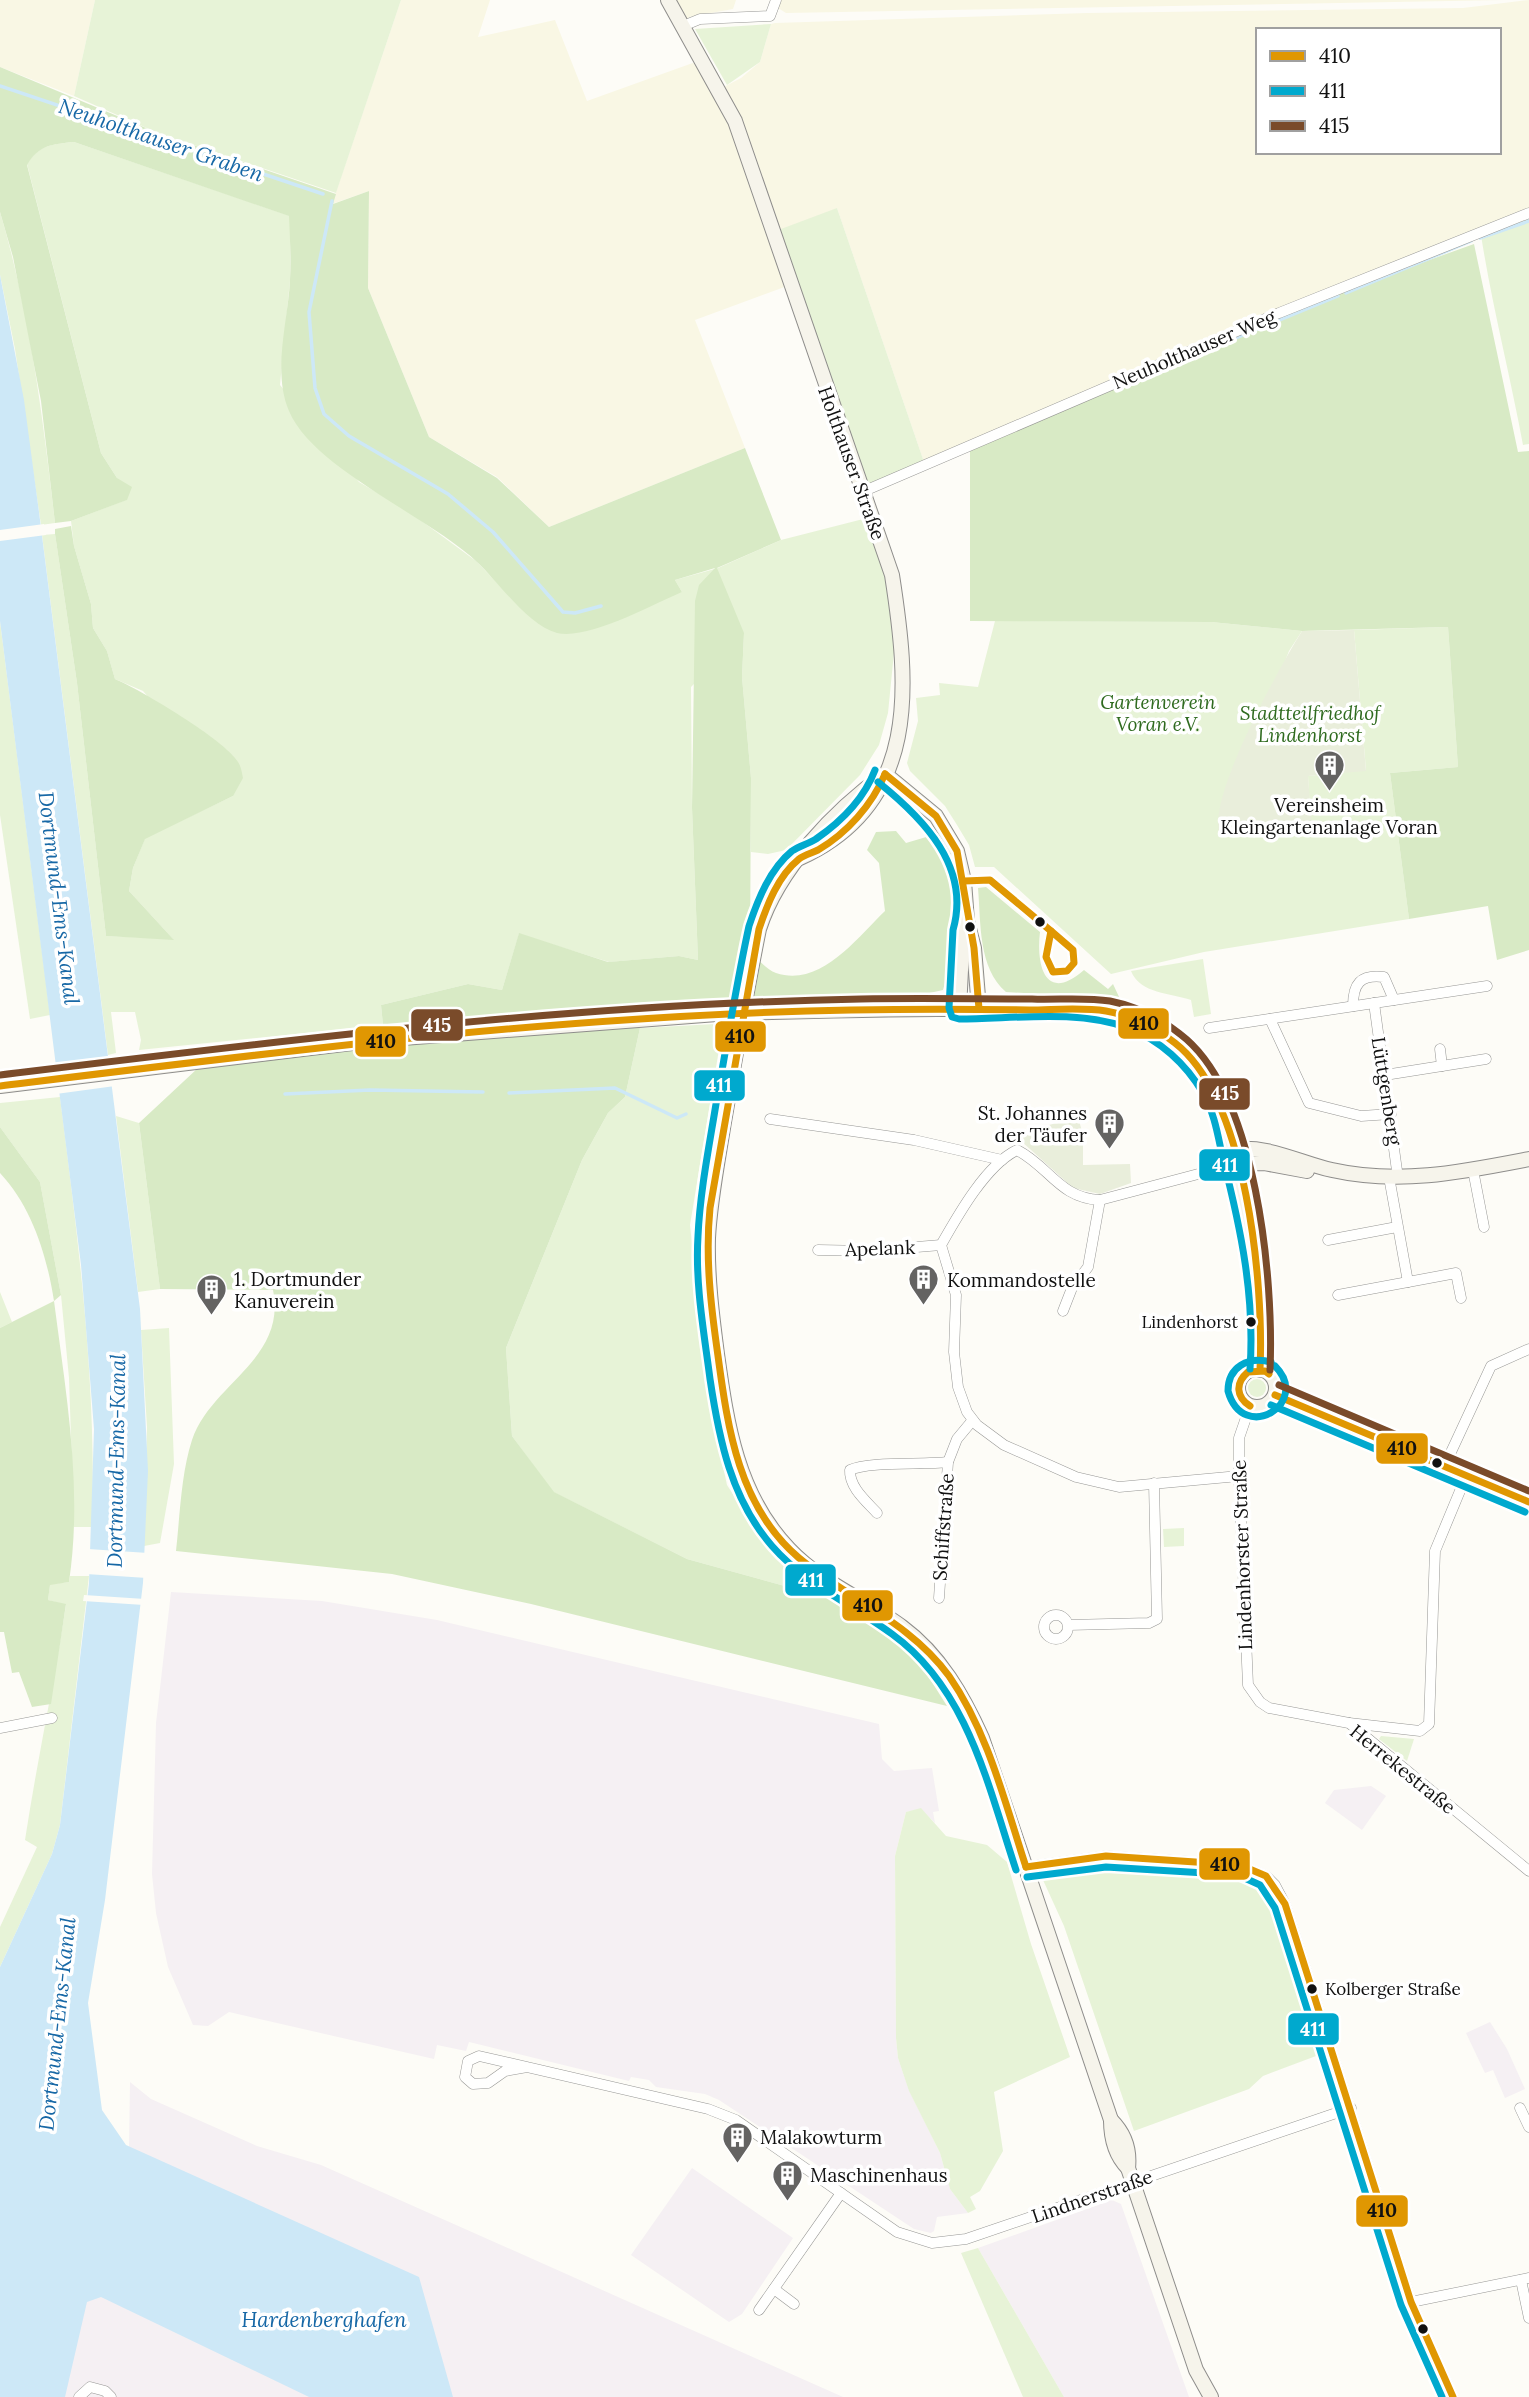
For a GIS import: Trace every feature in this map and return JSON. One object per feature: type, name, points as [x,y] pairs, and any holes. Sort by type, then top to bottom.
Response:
[{"type":"street","name":"Holthauser Straße","points":[[668,0],[735,121],[892,576],[901,643],[903,717],[872,801],[817,850],[800,858],[781,881],[765,908],[759,929],[708,1239],[713,1323],[736,1458],[749,1492],[767,1524],[789,1550],[832,1584],[902,1627],[928,1650],[951,1679],[982,1738],[1111,2120],[1111,2134],[1119,2159],[1131,2175],[1196,2370],[1211,2397]]},
{"type":"street","points":[[682,26],[700,19],[770,16],[776,0]]},
{"type":"street","name":"Neuholthauser Weg","points":[[862,492],[1279,313],[1529,213]]},
{"type":"street","points":[[884,774],[936,816],[951,839],[964,881],[967,921],[973,939],[979,1009]]},
{"type":"street","points":[[959,1009],[963,931],[967,921]]},
{"type":"street","points":[[1353,1006],[1353,990],[1360,979],[1369,975],[1384,977],[1394,1000]]},
{"type":"street","points":[[1209,1028],[1487,986]]},
{"type":"street","name":"Lüttgenberg","points":[[1374,1003],[1391,1114],[1397,1227],[1408,1282]]},
{"type":"street","points":[[0,1086],[377,1040],[717,1014],[959,1009],[1105,1010],[1130,1017],[1173,1041],[1193,1059],[1212,1087],[1234,1157],[1256,1257],[1261,1322],[1260,1370]]},
{"type":"street","points":[[1270,1019],[1309,1103],[1361,1116],[1391,1114]]},
{"type":"street","points":[[1440,1049],[1443,1066]]},
{"type":"street","points":[[1385,1075],[1486,1059]]},
{"type":"street","points":[[769,1119],[914,1140],[1002,1160]]},
{"type":"street","points":[[1238,1476],[1119,1487],[1076,1477],[1004,1445],[972,1420],[962,1399],[956,1372],[956,1295],[941,1245],[969,1200],[1002,1160],[1017,1150],[1031,1157],[1058,1185],[1085,1199],[1100,1199],[1234,1157],[1314,1172],[1331,1170],[1394,1178],[1425,1178],[1529,1159]]},
{"type":"street","points":[[1473,1170],[1484,1227]]},
{"type":"street","points":[[1063,1311],[1072,1288],[1088,1267],[1100,1199]]},
{"type":"street","points":[[1328,1240],[1397,1227]]},
{"type":"street","name":"Apelank","points":[[818,1250],[868,1251],[941,1245]]},
{"type":"street","points":[[1338,1295],[1456,1273],[1461,1298]]},
{"type":"street","points":[[1446,1465],[1491,1366],[1529,1349]]},
{"type":"street","points":[[1260,1370],[1273,1379],[1275,1395],[1262,1407],[1250,1406],[1238,1392],[1240,1380],[1248,1372],[1260,1370]]},
{"type":"street","points":[[1275,1395],[1529,1502]]},
{"type":"street","name":"Lindenhorster Straße","points":[[1250,1406],[1239,1438],[1238,1476],[1245,1666],[1248,1685],[1260,1702]]},
{"type":"street","name":"Schiffstraße","points":[[939,1598],[948,1462],[957,1439],[972,1420]]},
{"type":"street","points":[[877,1513],[854,1487],[850,1470],[869,1465],[909,1466],[948,1462]]},
{"type":"street","points":[[1349,1723],[1425,1729],[1429,1724],[1435,1552],[1467,1474]]},
{"type":"street","points":[[1068,1625],[1149,1623],[1157,1619],[1154,1483]]},
{"type":"street","name":"Herrekestraße","points":[[1260,1702],[1269,1709],[1349,1723],[1529,1871]]},
{"type":"street","points":[[0,1728],[52,1718]]},
{"type":"street","points":[[1026,1867],[1106,1856],[1231,1864],[1257,1870],[1276,1885],[1285,1904],[1411,2302],[1453,2397]]},
{"type":"street","name":"Lindnerstraße","points":[[527,2067],[505,2071],[488,2083],[472,2084],[465,2077],[464,2068],[473,2057],[527,2067],[708,2109],[736,2120],[897,2232],[916,2240],[946,2244],[1131,2175],[1351,2108]]},
{"type":"street","points":[[1520,2108],[1529,2127]]},
{"type":"street","points":[[759,2310],[841,2193]]},
{"type":"street","points":[[1411,2302],[1525,2279],[1529,2318]]},
{"type":"street","points":[[774,2289],[794,2304]]},
{"type":"street","points":[[79,2397],[90,2387],[105,2390],[111,2397]]},
{"type":"shaded area","points":[[0,0],[95,0],[74,96],[0,67]]},
{"type":"shaded area","points":[[401,0],[490,0],[478,37],[555,20],[587,101],[701,60],[718,90],[741,78],[760,62],[771,24],[775,23],[1087,13],[1463,8],[1529,0],[1529,210],[1281,309],[925,465],[837,208],[790,285],[695,320],[745,448],[549,527],[497,477],[429,437],[368,288],[369,191],[332,204]]},
{"type":"shaded area","points":[[668,0],[736,0],[733,9],[689,17],[683,26]]},
{"type":"shaded area","points":[[780,0],[1505,0],[786,13],[778,8]]},
{"type":"shaded area","points":[[171,1592],[322,1601],[437,1620],[879,1724],[882,1759],[894,1771],[932,1768],[939,1811],[933,1812],[935,1823],[921,1809],[906,1812],[895,1856],[896,2038],[898,2058],[909,2090],[940,2153],[950,2189],[968,2213],[937,2217],[934,2231],[931,2233],[914,2229],[719,2100],[705,2094],[656,2087],[649,2080],[631,2077],[629,2081],[469,2042],[466,2051],[437,2045],[434,2059],[229,2012],[208,2026],[193,2025],[168,1967],[156,1913],[152,1874],[156,1723]]},
{"type":"shaded area","points":[[1371,1786],[1386,1796],[1362,1830],[1325,1803],[1334,1790]]},
{"type":"shaded area","points":[[1490,2022],[1507,2049],[1525,2089],[1505,2098],[1493,2070],[1485,2073],[1466,2033]]},
{"type":"shaded area","points":[[130,2082],[151,2099],[257,2146],[321,2165],[843,2397],[60,2397],[129,2147]]},
{"type":"shaded area","points":[[692,2168],[793,2238],[742,2314],[729,2322],[631,2255]]},
{"type":"shaded area","points":[[1112,2200],[1121,2204],[1189,2397],[1064,2397],[978,2248]]},
{"type":"green space","points":[[95,0],[401,0],[336,193],[158,133],[74,96]]},
{"type":"green space","points":[[771,24],[760,62],[727,85],[695,29]]},
{"type":"green space","points":[[0,67],[158,133],[336,194],[333,204],[369,191],[368,288],[429,437],[497,478],[549,527],[745,448],[781,540],[717,568],[744,633],[742,677],[751,778],[750,952],[776,973],[792,976],[808,973],[837,958],[885,911],[879,863],[867,850],[876,832],[896,831],[906,843],[933,835],[950,869],[955,908],[949,964],[943,990],[925,994],[718,1000],[383,1025],[381,1005],[468,984],[502,990],[519,933],[608,962],[679,956],[698,960],[692,808],[695,601],[699,585],[715,568],[675,580],[682,592],[602,627],[570,634],[546,629],[525,613],[478,563],[458,546],[347,473],[302,432],[289,411],[282,380],[282,346],[290,280],[289,216],[74,142],[41,149],[27,165],[101,453],[117,478],[132,487],[127,500],[71,521],[55,523],[41,401],[13,257],[0,212]]},
{"type":"green space","points":[[74,142],[290,216],[290,280],[280,385],[359,482],[408,511],[476,561],[521,608],[682,592],[675,580],[718,568],[781,540],[871,517],[898,612],[888,713],[879,745],[860,775],[786,850],[768,854],[751,852],[751,778],[742,677],[744,633],[691,687],[692,808],[698,960],[679,956],[609,962],[519,934],[502,990],[468,984],[381,1005],[383,1025],[139,1050],[141,1040],[135,1012],[111,1012],[116,1053],[108,1055],[42,535],[55,534],[77,683],[106,936],[173,939],[129,891],[133,868],[145,838],[233,796],[143,691],[115,679],[107,651],[93,628],[91,604],[74,546],[71,521],[126,500],[117,478],[101,453],[27,164],[41,149]]},
{"type":"green space","points":[[837,208],[925,465],[862,492],[773,232]]},
{"type":"green space","points":[[0,212],[27,327],[55,523],[41,525],[15,349],[0,275]]},
{"type":"green space","points":[[1529,217],[1529,444],[1523,445],[1481,235]]},
{"type":"green space","points":[[1474,244],[1518,452],[1529,451],[1529,950],[1497,960],[1488,906],[1409,919],[1390,773],[1458,767],[1448,627],[1302,631],[1211,622],[970,621],[970,446],[1318,300]]},
{"type":"green space","points":[[71,526],[91,604],[93,628],[107,651],[115,679],[162,704],[217,741],[238,762],[243,778],[233,796],[145,839],[133,868],[129,891],[174,940],[106,936],[77,683],[55,534],[55,529]]},
{"type":"green space","points":[[0,621],[50,1015],[30,1019],[0,815]]},
{"type":"green space","name":"Gartenverein Voran e.V.","points":[[995,621],[1211,622],[1302,631],[1289,651],[1218,832],[1231,833],[1311,830],[1308,776],[1366,770],[1354,630],[1448,627],[1458,767],[1390,773],[1409,919],[1204,952],[1111,974],[994,867],[975,867],[969,845],[945,806],[910,771],[907,763],[918,721],[916,698],[940,695],[939,683],[978,687]]},
{"type":"green space","name":"Stadtteilfriedhof Lindenhorst","points":[[1354,630],[1366,771],[1308,776],[1312,830],[1219,832],[1219,814],[1235,761],[1263,700],[1302,631]]},
{"type":"green space","points":[[986,887],[1040,932],[1042,967],[1052,982],[1060,983],[1071,979],[1084,970],[1108,989],[1113,984],[1120,999],[1006,992],[990,971],[983,944],[978,888]]},
{"type":"green space","points":[[1203,959],[1211,1014],[1194,1017],[1191,1000],[1157,992],[1141,984],[1131,971]]},
{"type":"green space","points":[[723,1025],[690,1225],[708,1396],[727,1485],[768,1549],[832,1599],[687,1559],[553,1492],[512,1436],[506,1348],[582,1160],[608,1113],[625,1097],[640,1028]]},
{"type":"green space","points":[[608,1028],[640,1028],[625,1097],[608,1113],[582,1160],[506,1348],[512,1436],[554,1492],[687,1559],[832,1599],[887,1632],[918,1660],[947,1706],[531,1604],[392,1574],[176,1551],[183,1481],[192,1440],[215,1402],[259,1353],[269,1335],[274,1314],[273,1290],[160,1289],[139,1123],[198,1068],[385,1047]]},
{"type":"green space","points":[[60,1097],[85,1311],[92,1419],[92,1527],[74,1527],[69,1378],[61,1295],[40,1182],[0,1127],[0,1103]]},
{"type":"green space","points":[[116,1116],[139,1123],[160,1289],[138,1292]]},
{"type":"green space","points":[[1078,1117],[1083,1135],[1083,1165],[1130,1164],[1131,1183],[1100,1194],[1073,1188],[1020,1140],[1031,1130]]},
{"type":"green space","points":[[0,1127],[40,1182],[61,1295],[54,1301],[36,1233],[21,1201],[0,1173]]},
{"type":"green space","points":[[0,1292],[12,1322],[0,1328]]},
{"type":"green space","points":[[54,1301],[74,1476],[73,1547],[69,1582],[50,1585],[48,1600],[66,1604],[51,1704],[32,1707],[19,1672],[12,1673],[4,1632],[0,1632],[0,1328]]},
{"type":"green space","points":[[169,1328],[174,1464],[160,1543],[144,1546],[147,1427],[141,1330]]},
{"type":"green space","points":[[1257,1379],[1263,1382],[1266,1388],[1263,1394],[1257,1397],[1251,1394],[1248,1388],[1251,1382]]},
{"type":"green space","points":[[1184,1528],[1184,1546],[1164,1547],[1163,1529]]},
{"type":"green space","points":[[70,1576],[89,1576],[60,1825],[52,1854],[0,1967],[0,1927],[37,1847],[25,1840],[66,1605],[48,1600],[50,1584],[69,1582]]},
{"type":"green space","points":[[1381,1736],[1414,1739],[1407,1761],[1379,1739]]},
{"type":"green space","points":[[921,1808],[946,1836],[987,1845],[1007,1862],[1031,1944],[1070,2057],[994,2092],[1003,2151],[980,2191],[970,2197],[976,2209],[968,2213],[950,2189],[940,2153],[909,2091],[898,2058],[895,1856],[906,1812]]},
{"type":"green space","points":[[1096,1864],[1239,1872],[1258,1878],[1270,1892],[1324,2053],[1263,2076],[1249,2089],[1134,2131],[1064,1926],[1043,1880],[1054,1869]]},
{"type":"green space","points":[[978,2248],[1064,2397],[1023,2397],[961,2253]]},
{"type":"water","points":[[0,275],[24,400],[140,1309],[148,1471],[143,1583],[105,1900],[88,2003],[102,2110],[126,2145],[419,2277],[453,2397],[309,2397],[101,2297],[87,2302],[65,2397],[0,2397],[0,1967],[52,1854],[60,1825],[89,1583],[94,1429],[81,1265],[0,621]]},
{"type":"pier","points":[[44,524],[46,535],[0,541],[0,530]]},
{"type":"pier","points":[[112,1059],[115,1086],[56,1094],[53,1066]]},
{"type":"pier","points":[[88,1549],[148,1553],[147,1578],[86,1574]]},
{"type":"pier","points":[[84,1595],[145,1599],[144,1605],[83,1601]]},
{"type":"waterway","name":"Neuholthauser Graben","points":[[0,86],[323,194]]},
{"type":"waterway","name":"Neuholthauser Graben","points":[[332,201],[309,312],[315,388],[324,414],[349,436],[448,494],[493,532],[563,612],[575,613],[601,606]]},
{"type":"waterway","name":"Neuholthauser Graben","points":[[1480,238],[1529,221]]},
{"type":"waterway","name":"Neuholthauser Graben","points":[[1346,293],[1471,241]]},
{"type":"waterway","name":"Neuholthauser Graben","points":[[1146,375],[1338,296]]},
{"type":"waterway","name":"Neuholthauser Graben","points":[[1121,386],[1139,379]]},
{"type":"waterway","points":[[509,1093],[615,1088],[677,1118],[686,1114]]},
{"type":"waterway","points":[[285,1094],[370,1090],[483,1092]]},
{"type":"transit line","name":"411","points":[[875,770],[858,800],[835,825],[784,858],[761,895],[749,926],[716,1104],[701,1203],[697,1254],[703,1326],[723,1446],[746,1509],[785,1560],[814,1583],[892,1634],[918,1656],[939,1682],[972,1741],[1016,1870]]},
{"type":"transit line","name":"410","points":[[885,774],[873,797],[849,827],[829,843],[799,859],[785,874],[759,929],[710,1208],[708,1264],[715,1338],[732,1439],[740,1466],[762,1515],[779,1538],[799,1558],[897,1626],[933,1657],[949,1676],[975,1720],[985,1744],[1026,1867]]},
{"type":"transit line","name":"410","points":[[885,774],[936,816],[957,851],[974,948],[979,1009]]},
{"type":"transit line","name":"411","points":[[878,782],[927,828],[949,865],[957,907],[953,930],[949,1008],[952,1017],[1066,1017],[1108,1022],[1128,1028],[1151,1039],[1171,1054],[1189,1072],[1203,1093],[1216,1126],[1241,1237],[1250,1316],[1250,1369]]},
{"type":"transit line","name":"410","points":[[964,881],[990,880],[1051,931]]},
{"type":"transit line","name":"410","points":[[1051,931],[1073,950],[1074,963],[1067,971],[1053,972],[1046,957],[1051,931]]},
{"type":"transit line","name":"415","points":[[0,1075],[322,1037],[645,1008],[861,999],[1110,1001],[1147,1013],[1180,1034],[1206,1061],[1227,1098],[1243,1142],[1264,1239],[1270,1370]]},
{"type":"transit line","name":"410","points":[[0,1086],[318,1048],[638,1019],[744,1013],[940,1009],[1077,1009],[1115,1013],[1142,1023],[1175,1043],[1199,1070],[1219,1106],[1235,1148],[1254,1244],[1259,1290],[1260,1370]]},
{"type":"transit line","name":"411","points":[[1271,1362],[1247,1362],[1231,1376],[1228,1391],[1236,1407],[1247,1415],[1259,1417],[1271,1413],[1280,1404],[1285,1393],[1284,1380],[1275,1366]]},
{"type":"transit line","name":"410","points":[[1250,1406],[1240,1394],[1241,1381],[1248,1372],[1265,1371],[1269,1374]]},
{"type":"transit line","name":"415","points":[[1279,1385],[1529,1491]]},
{"type":"transit line","name":"410","points":[[1275,1395],[1529,1502]]},
{"type":"transit line","name":"411","points":[[1271,1405],[1525,1512]]},
{"type":"transit line","name":"410","points":[[1026,1867],[1106,1856],[1240,1865],[1266,1876],[1285,1904],[1411,2302],[1453,2397]]},
{"type":"transit line","name":"411","points":[[1027,1877],[1106,1867],[1238,1875],[1260,1885],[1275,1908],[1401,2305],[1442,2397]]},
{"type":"place","name":"Vereinsheim Kleingartenanlage Voran","points":[[1329,793]]},
{"type":"place","name":"St. Johannes der Täufer","points":[[1110,1151]]},
{"type":"place","name":"Kommandostelle","points":[[924,1307]]},
{"type":"place","name":"1. Dortmunder Kanuverein","points":[[211,1317]]},
{"type":"place","name":"Lindenhorst","points":[[1251,1322]]},
{"type":"place","name":"Kolberger Straße","points":[[1312,1989]]},
{"type":"place","name":"Malakowturm","points":[[737,2164]]},
{"type":"place","name":"Maschinenhaus","points":[[787,2202]]},
{"type":"water label","name":"Dortmund-Ems-Kanal","points":[[59,898]]},
{"type":"water label","name":"Dortmund-Ems-Kanal","points":[[116,1461]]},
{"type":"water label","name":"Dortmund-Ems-Kanal","points":[[57,2024]]},
{"type":"water label","name":"Hardenberghafen","points":[[324,2319]]}]
